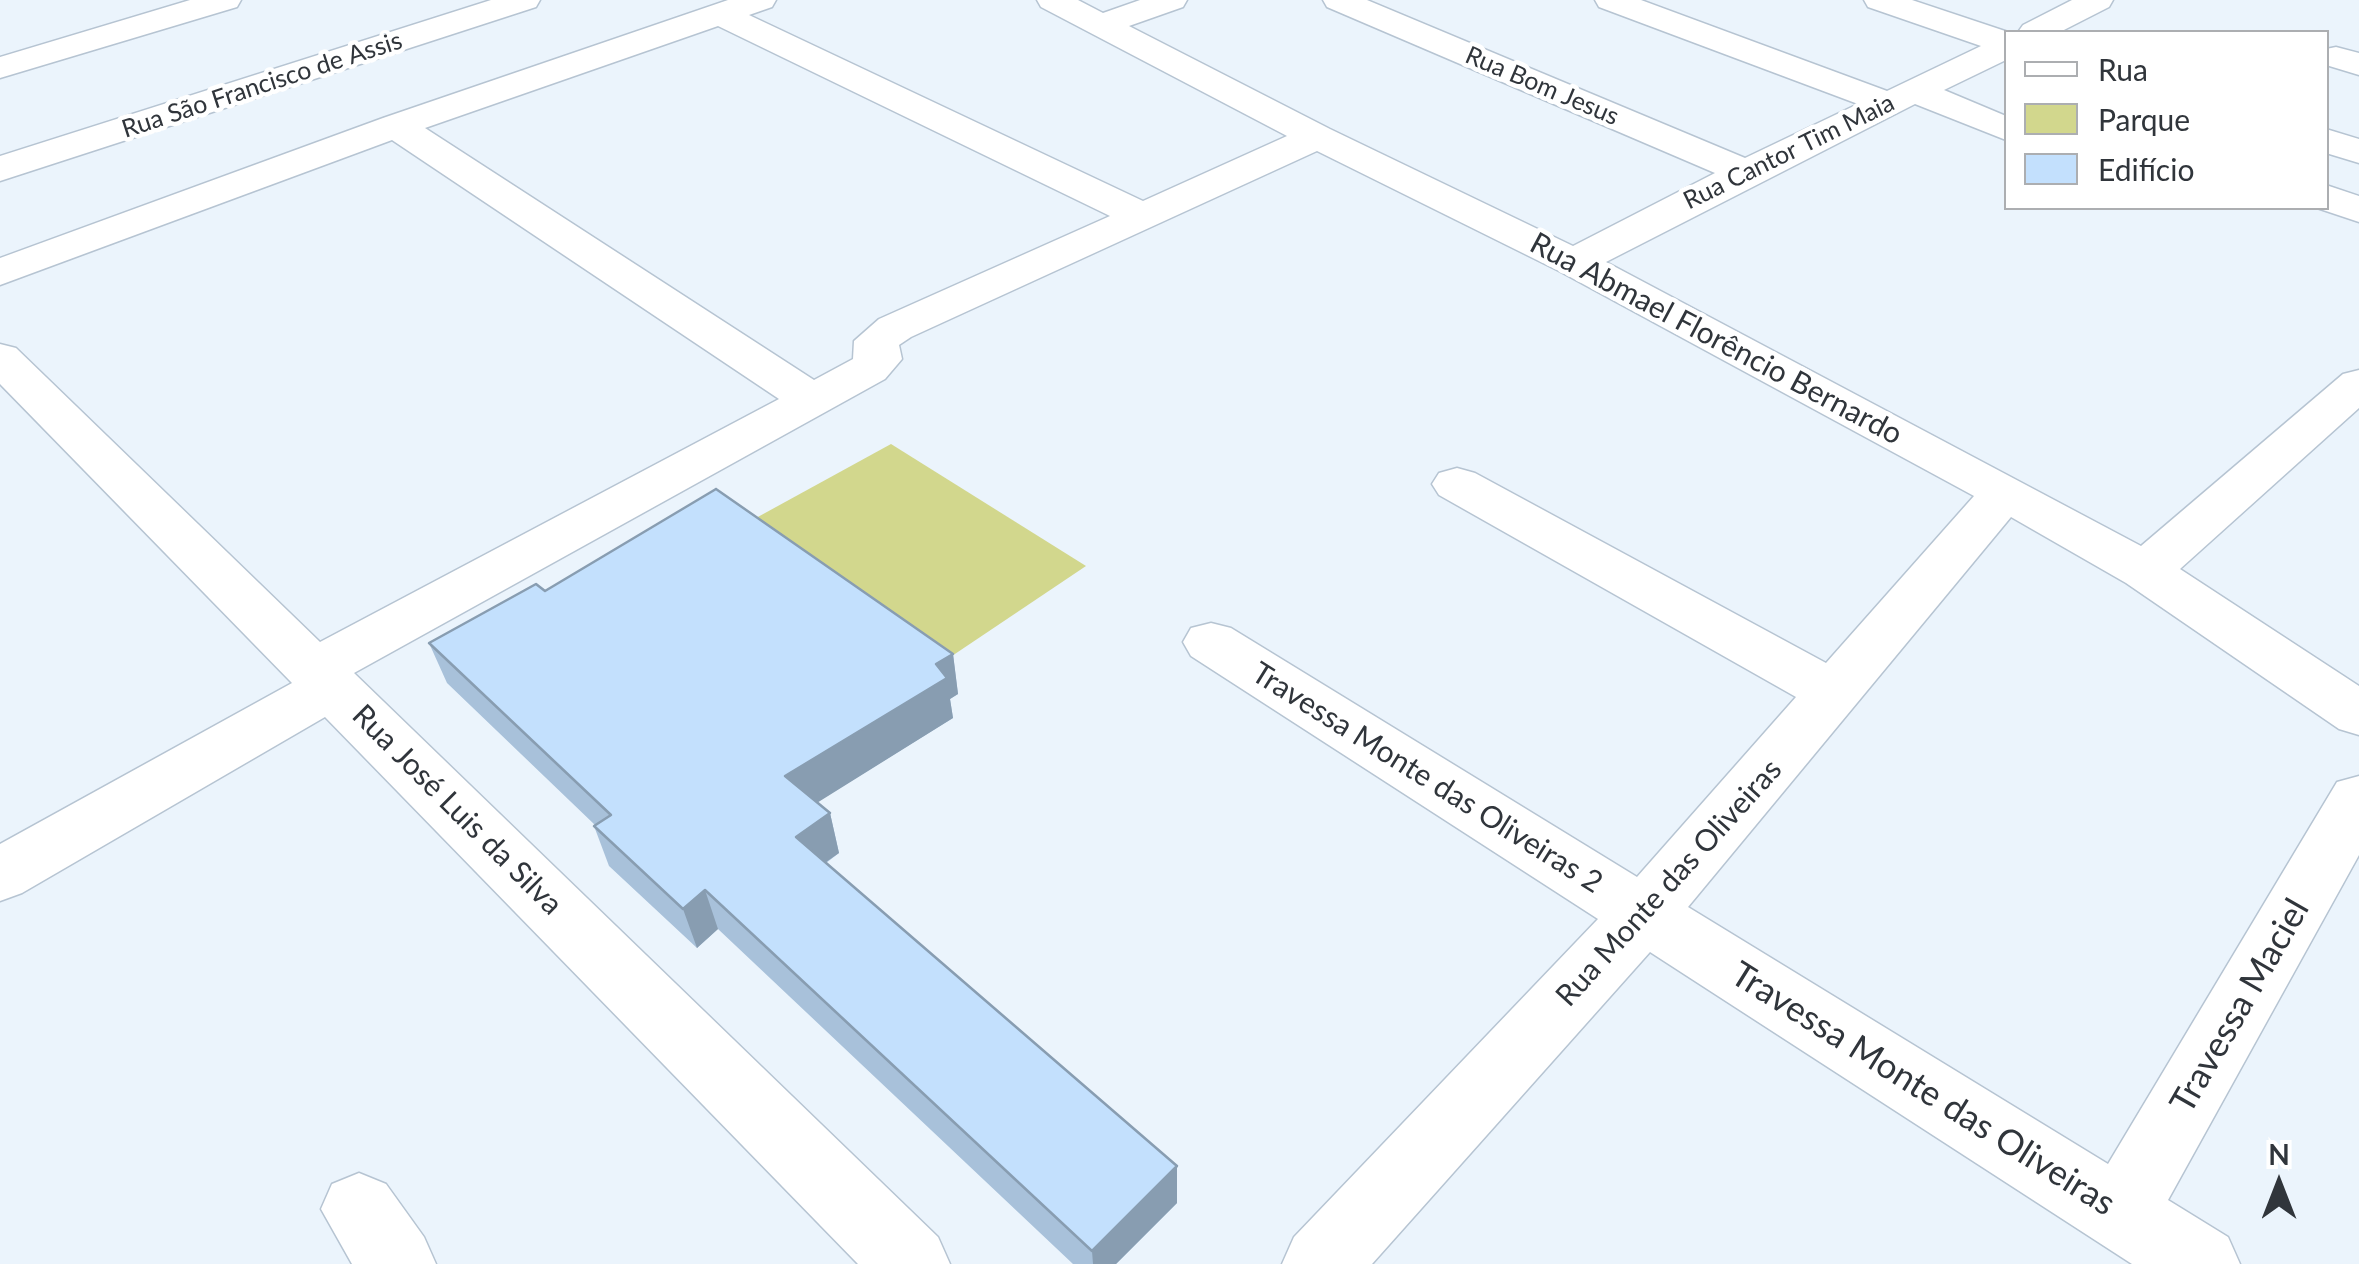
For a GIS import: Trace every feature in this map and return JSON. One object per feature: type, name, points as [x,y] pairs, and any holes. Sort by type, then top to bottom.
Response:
[{"type":"street","points":[[0,68],[225,0]]},
{"type":"street","name":"Rua São Francisco de Assis","points":[[0,169],[524,0]]},
{"type":"street","points":[[670,0],[713,16],[1141,215]]},
{"type":"street","points":[[0,272],[396,126],[760,0]]},
{"type":"street","name":"Rua Abmael Florêncio Bernardo","points":[[1053,0],[1574,262],[2005,492],[2145,571],[2359,714]]},
{"type":"street","points":[[1100,26],[1172,0]]},
{"type":"street","name":"Rua Bom Jesus","points":[[1339,0],[1746,172]]},
{"type":"street","points":[[1610,0],[2004,128]]},
{"type":"street","points":[[1880,0],[2004,44]]},
{"type":"street","points":[[2040,30],[2098,0]]},
{"type":"street","name":"Rua Cantor Tim Maia","points":[[1574,262],[1746,172],[2004,46]]},
{"type":"street","points":[[396,126],[814,401]]},
{"type":"street","points":[[0,875],[324,678],[876,364],[876,342],[895,328],[1317,136]]},
{"type":"street","points":[[2329,141],[2359,152]]},
{"type":"street","points":[[2329,198],[2359,210]]},
{"type":"street","name":"Rua José Luis da Silva","points":[[0,358],[911,1264]]},
{"type":"street","points":[[2145,571],[2359,384]]},
{"type":"street","points":[[1458,484],[1836,694]]},
{"type":"street","name":"Rua Monte das Oliveiras","points":[[1321,1264],[1644,914],[2005,492]]},
{"type":"street","name":"Travessa Monte das Oliveiras 2","points":[[1210,642],[1644,914]]},
{"type":"street","name":"Travessa Maciel","points":[[2120,1213],[2359,799]]},
{"type":"street","name":"Travessa Monte das Oliveiras","points":[[1644,914],[2201,1264]]},
{"type":"green space","points":[[891,444],[1086,566],[940,664],[745,524]]},
{"type":"building","points":[[716,489],[953,654],[936,664],[947,678],[785,776],[830,813],[796,837],[1177,1166],[1092,1251],[705,890],[683,909],[594,826],[611,815],[429,643],[536,584],[545,591]]}]
